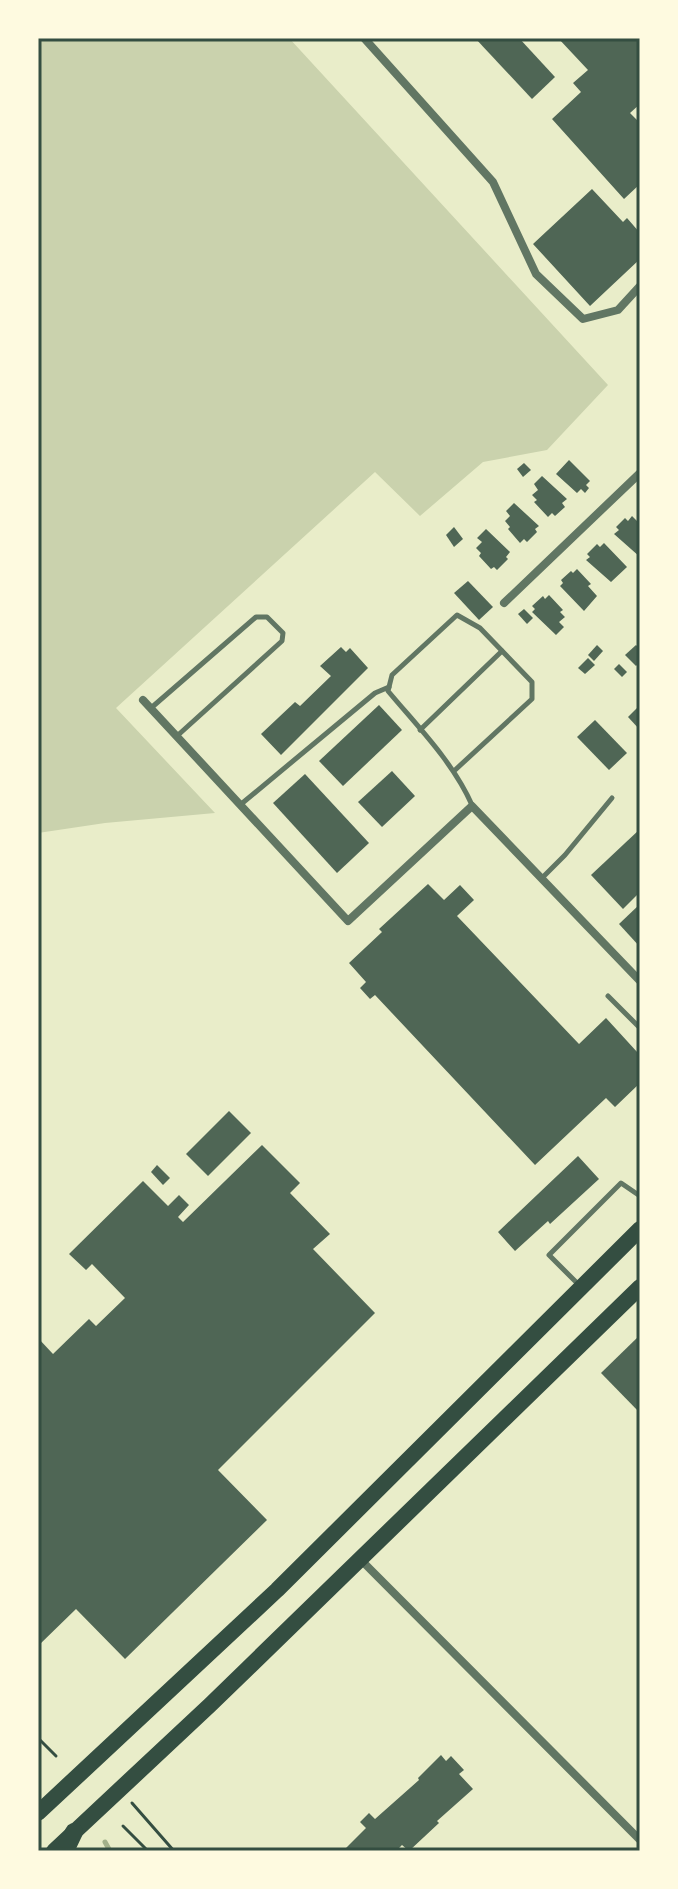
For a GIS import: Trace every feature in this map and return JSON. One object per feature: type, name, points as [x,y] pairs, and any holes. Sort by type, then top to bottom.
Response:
[{"type":"highway","points":[[65,1851],[74,1832]]},
{"type":"main road","points":[[38,1813],[277,1590],[640,1229]]},
{"type":"main road","points":[[54,1851],[361,1560],[640,1287]]},
{"type":"street","points":[[364,38],[493,182],[536,274],[583,319],[618,310],[640,286]]},
{"type":"street","points":[[504,603],[640,473]]},
{"type":"street","points":[[143,700],[348,921],[472,806],[640,981]]},
{"type":"street","points":[[361,1560],[640,1840]]},
{"type":"lane","points":[[454,771],[532,699],[532,682],[480,628],[457,615],[392,675],[388,691],[460,779],[472,806]]},
{"type":"lane","points":[[151,708],[256,617],[267,617],[283,633],[282,641],[177,736]]},
{"type":"lane","points":[[420,730],[502,651]]},
{"type":"lane","points":[[240,805],[375,693],[389,687]]},
{"type":"lane","points":[[542,878],[612,798]]},
{"type":"lane","points":[[608,996],[640,1028]]},
{"type":"lane","points":[[581,1287],[549,1255],[621,1183],[640,1196]]},
{"type":"path","points":[[38,1738],[56,1756]]},
{"type":"path","points":[[132,1803],[174,1851]]},
{"type":"path","points":[[123,1826],[148,1851]]},
{"type":"green space","points":[[38,38],[289,38],[608,385],[547,450],[483,462],[420,516],[375,472],[116,708],[215,813],[105,823],[38,833]]},
{"type":"building","points":[[475,38],[519,38],[555,77],[532,99]]},
{"type":"building","points":[[558,38],[640,38],[640,104],[630,113],[640,123],[640,184],[624,199],[552,119],[581,92],[573,83],[588,70]]},
{"type":"building","points":[[592,189],[623,222],[627,218],[640,233],[640,259],[590,306],[533,244]]},
{"type":"building","points":[[569,460],[590,481],[585,493],[581,489],[577,493],[556,474]]},
{"type":"building","points":[[524,463],[531,470],[523,477],[517,469]]},
{"type":"building","points":[[542,476],[567,499],[562,503],[565,507],[555,516],[552,513],[548,517],[534,502],[537,500],[532,495],[538,490],[534,484]]},
{"type":"building","points":[[514,503],[539,526],[527,542],[524,539],[520,543],[505,521],[510,516],[506,511]]},
{"type":"building","points":[[632,516],[640,524],[640,557],[614,534],[625,518],[628,521]]},
{"type":"building","points":[[454,527],[463,539],[454,547],[446,535]]},
{"type":"building","points":[[486,529],[510,552],[506,557],[508,559],[497,570],[494,567],[491,569],[476,548],[482,542],[477,538]]},
{"type":"building","points":[[604,543],[627,567],[611,582],[586,560],[590,557],[587,554],[597,544],[600,547]]},
{"type":"building","points":[[577,569],[597,596],[584,611],[560,586],[563,583],[561,580]]},
{"type":"building","points":[[468,581],[493,607],[479,620],[454,593]]},
{"type":"building","points":[[549,595],[563,610],[560,612],[565,617],[559,622],[564,627],[556,635],[532,612],[535,609],[532,606],[543,596],[545,599]]},
{"type":"building","points":[[524,609],[533,618],[527,624],[518,614]]},
{"type":"building","points":[[597,645],[603,651],[594,661],[588,655]]},
{"type":"building","points":[[636,645],[640,649],[640,662],[636,666],[625,655]]},
{"type":"building","points":[[341,647],[346,652],[350,648],[368,668],[281,755],[261,734],[295,702],[300,706],[331,676],[320,666]]},
{"type":"building","points":[[588,658],[595,665],[585,674],[578,668]]},
{"type":"building","points":[[619,664],[627,672],[622,677],[614,669]]},
{"type":"building","points":[[379,705],[402,730],[343,786],[319,761]]},
{"type":"building","points":[[640,705],[640,730],[628,717]]},
{"type":"building","points":[[595,720],[627,753],[609,770],[577,737]]},
{"type":"building","points":[[392,771],[415,796],[382,827],[358,802]]},
{"type":"building","points":[[305,774],[369,843],[337,873],[273,803]]},
{"type":"building","points":[[640,829],[640,892],[623,909],[591,875]]},
{"type":"building","points":[[428,884],[444,900],[460,885],[474,900],[457,916],[579,1044],[606,1018],[640,1052],[640,1083],[615,1107],[606,1098],[535,1165],[375,995],[370,999],[360,988],[366,982],[349,963],[382,932],[379,929]]},
{"type":"building","points":[[640,904],[640,947],[619,924]]},
{"type":"building","points":[[229,1111],[251,1133],[208,1176],[186,1154]]},
{"type":"building","points":[[262,1145],[300,1183],[290,1193],[330,1234],[313,1249],[375,1313],[218,1470],[267,1520],[125,1659],[76,1609],[38,1646],[38,1338],[53,1354],[89,1319],[96,1326],[125,1298],[92,1264],[86,1270],[69,1254],[143,1181],[168,1206],[179,1195],[189,1205],[178,1217],[183,1222]]},
{"type":"building","points":[[578,1156],[599,1179],[515,1251],[498,1232]]},
{"type":"building","points":[[157,1165],[170,1178],[163,1185],[151,1172]]},
{"type":"building","points":[[640,1335],[640,1413],[601,1373]]},
{"type":"building","points":[[441,1755],[446,1761],[451,1756],[464,1770],[459,1774],[473,1789],[437,1821],[439,1823],[409,1851],[402,1845],[396,1851],[343,1851],[366,1828],[360,1822],[369,1813],[375,1819],[419,1780]]},
{"type":"waterway","points":[[105,1842],[110,1851]]}]
